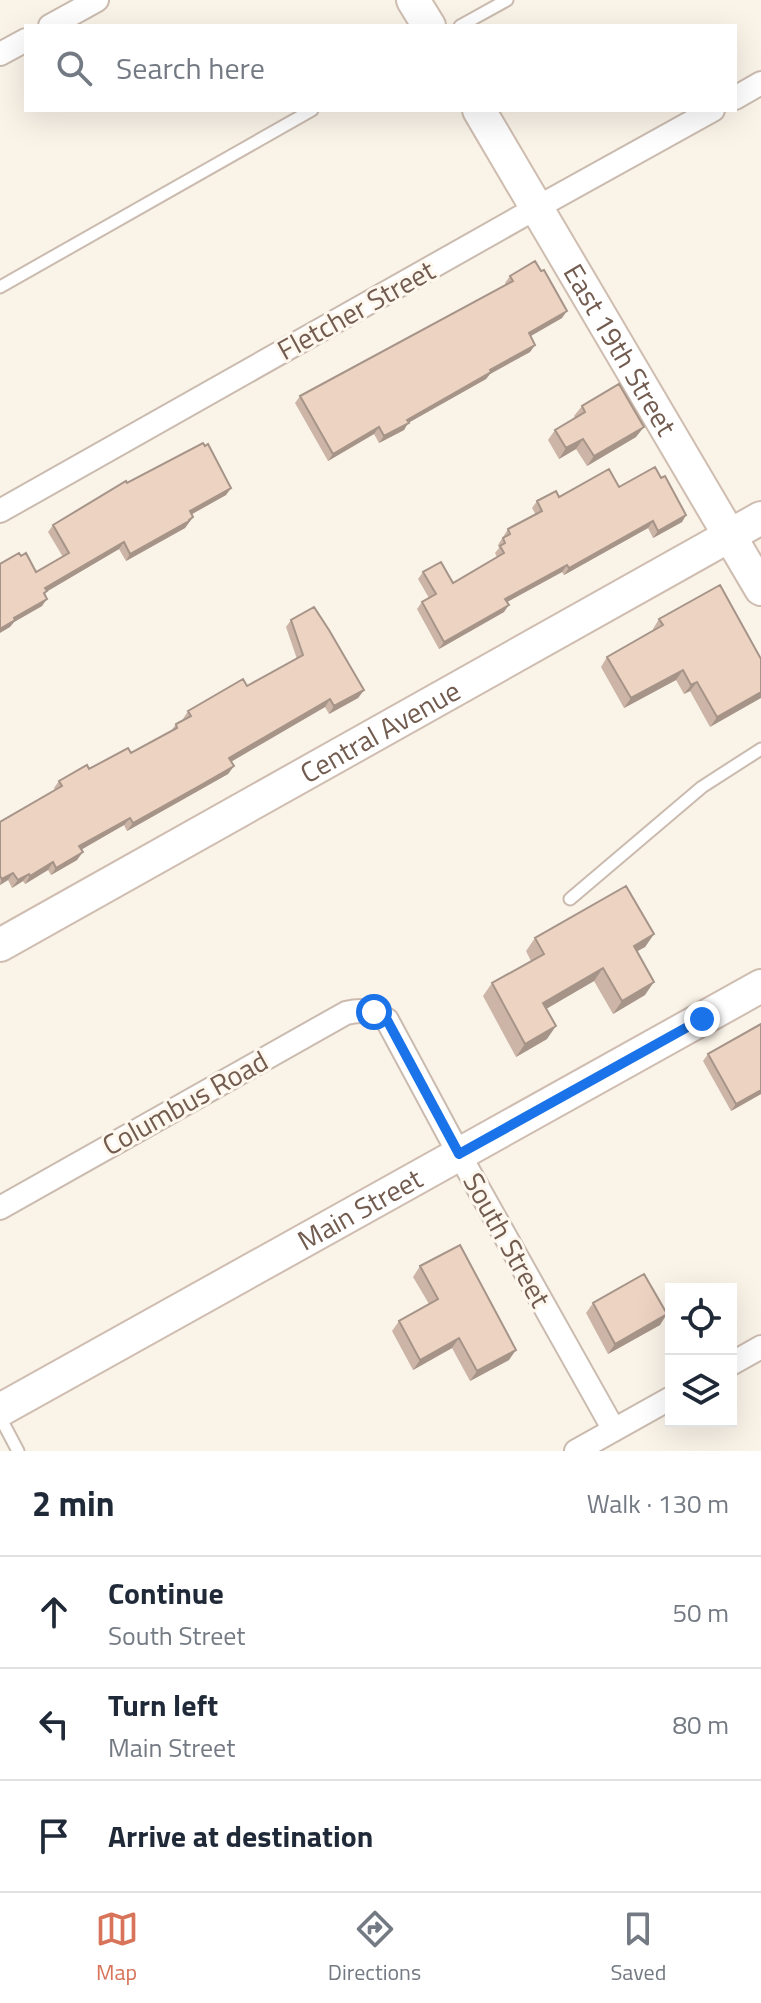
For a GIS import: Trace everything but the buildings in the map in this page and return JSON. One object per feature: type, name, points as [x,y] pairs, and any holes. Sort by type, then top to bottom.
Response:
[{"type":"street","points":[[54,24],[97,0]]},
{"type":"street","points":[[413,0],[428,24]]},
{"type":"street","points":[[0,54],[24,41]]},
{"type":"street","points":[[737,97],[761,83]]},
{"type":"street","name":"East 19th Street","points":[[480,112],[761,589]]},
{"type":"street","name":"Fletcher Street","points":[[0,511],[709,112]]},
{"type":"street","name":"Central Avenue","points":[[0,945],[761,518]]},
{"type":"street","name":"Main Street","points":[[0,1410],[761,986]]},
{"type":"street","name":"Columbus Road","points":[[0,1208],[346,1013],[360,1010],[374,1012]]},
{"type":"street","name":"South Street","points":[[374,1012],[387,1020],[614,1430]]},
{"type":"street","points":[[737,1361],[761,1347]]},
{"type":"street","points":[[576,1451],[665,1401]]},
{"type":"lane","points":[[464,24],[507,0]]},
{"type":"lane","points":[[0,287],[308,112]]},
{"type":"lane","points":[[570,899],[702,787],[761,749]]},
{"type":"lane","points":[[0,1417],[18,1451]]},
{"type":"route","points":[[374,1012],[387,1020],[459,1154],[702,1019]]}]
